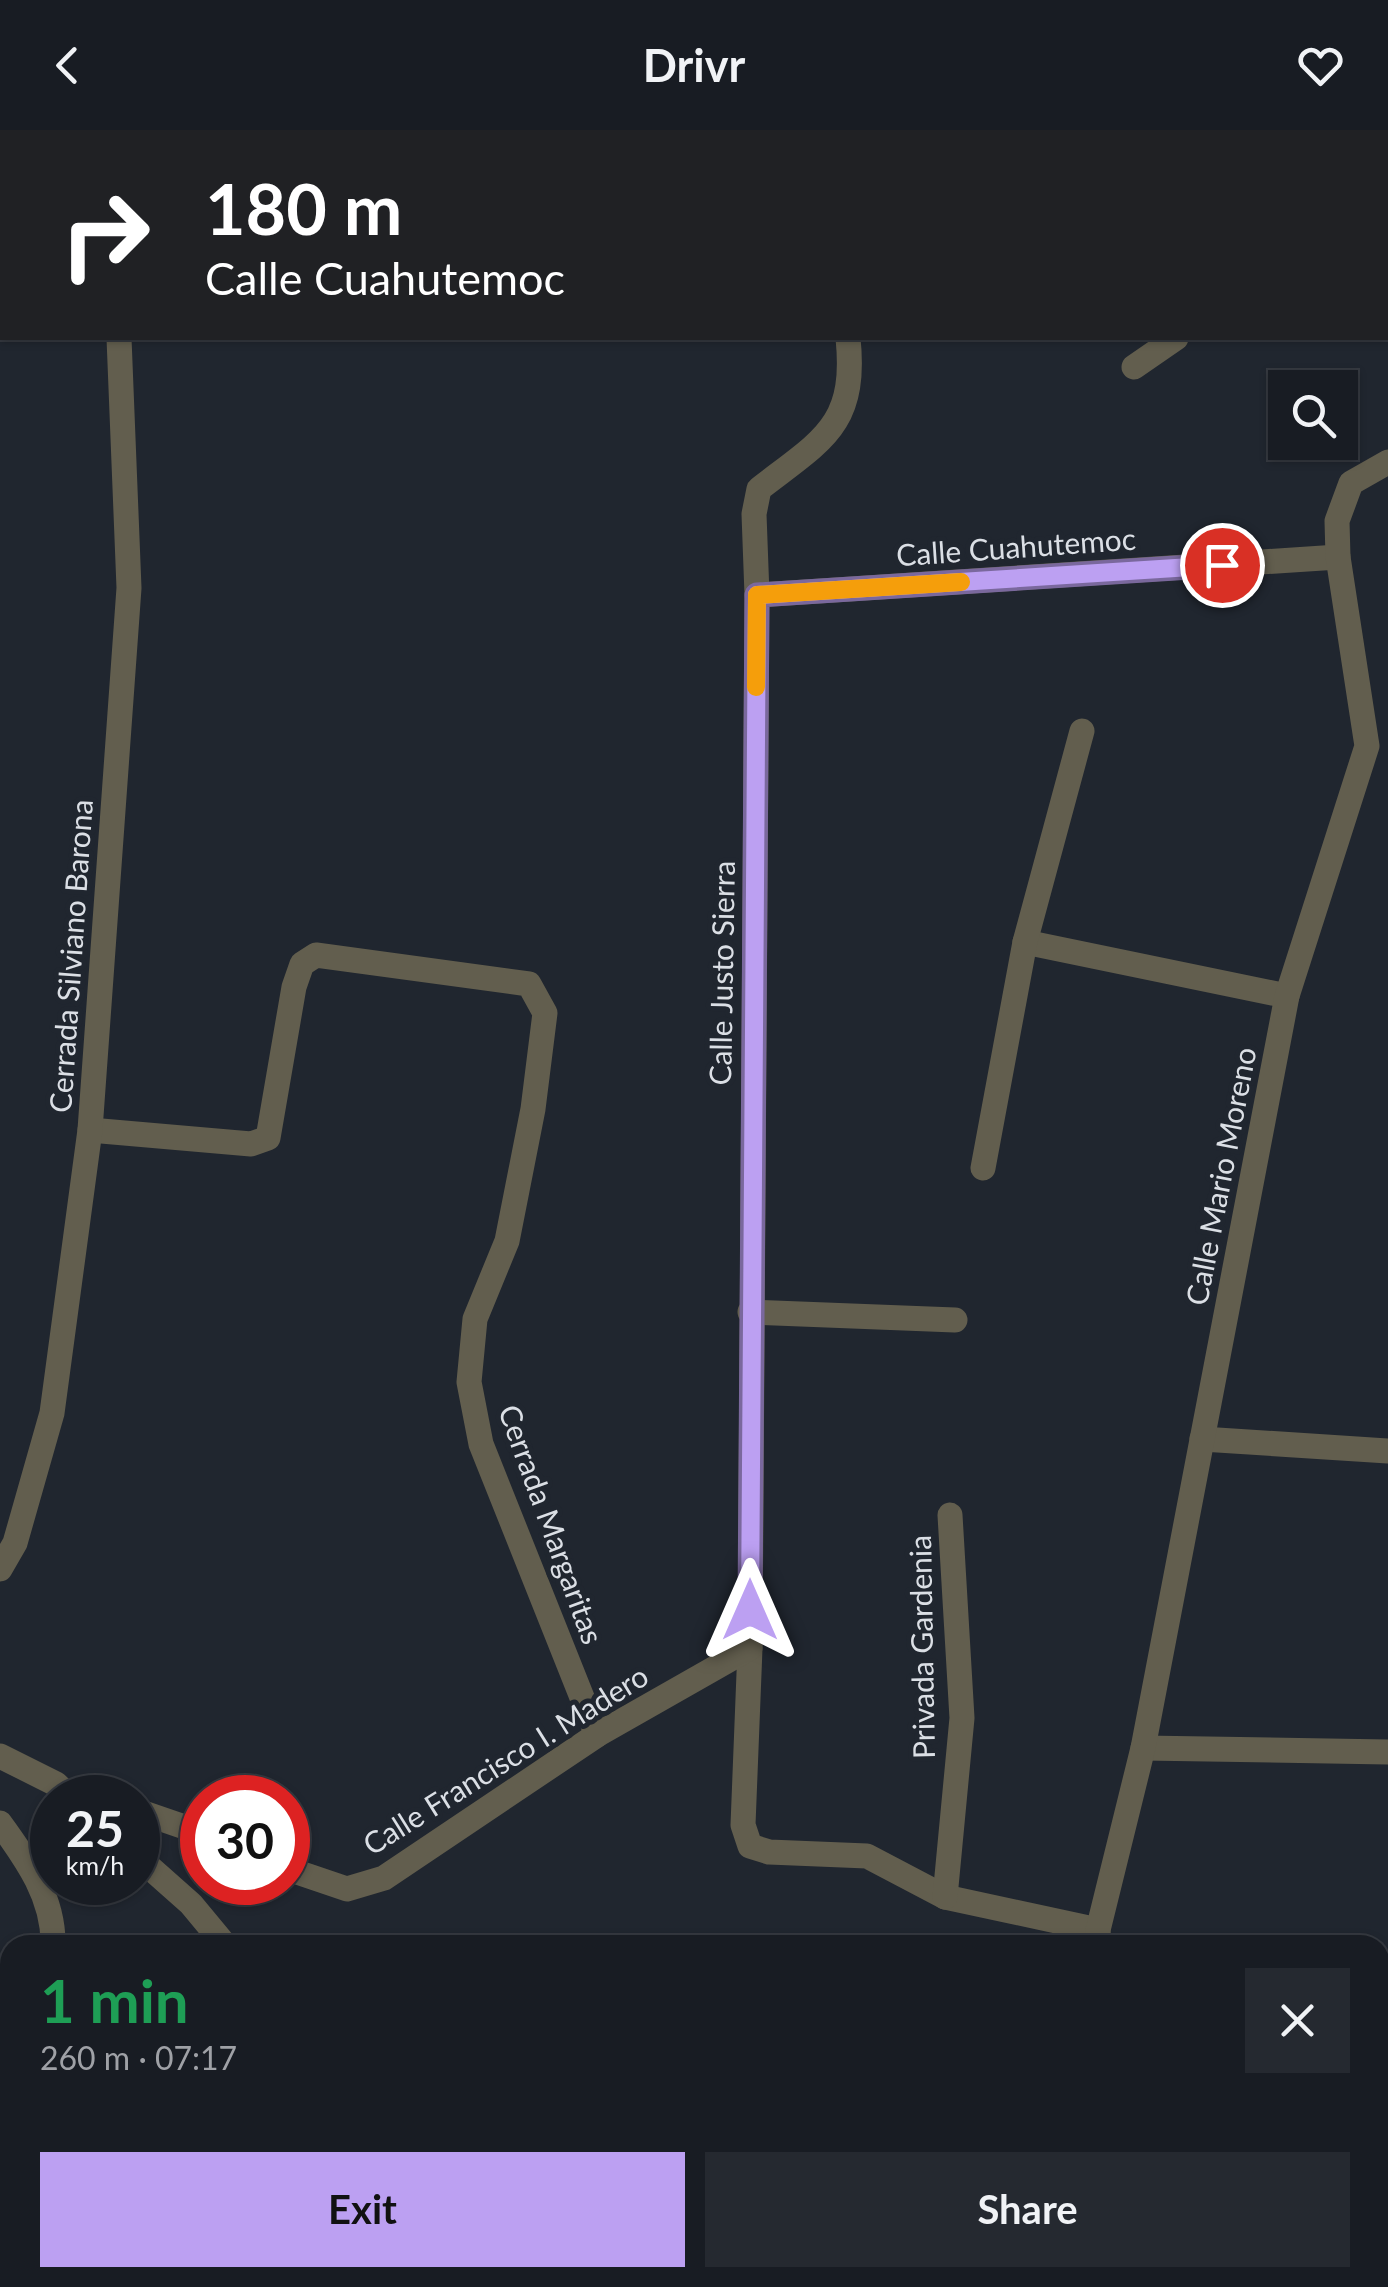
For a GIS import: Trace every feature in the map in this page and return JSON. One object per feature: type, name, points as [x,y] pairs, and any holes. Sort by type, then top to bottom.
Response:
[{"type":"street","name":"Cerrada Silviano Barona","points":[[0,1569],[15,1542],[52,1413],[90,1130],[129,588],[119,340]]},
{"type":"street","name":"Calle Justo Sierra","points":[[848,340],[852,376],[841,414],[826,438],[759,489],[754,514],[757,595],[750,1648],[743,1825],[750,1846],[769,1852],[867,1856],[945,1897]]},
{"type":"street","points":[[1134,367],[1173,340]]},
{"type":"street","name":"Calle Mario Moreno","points":[[1098,1935],[1143,1748],[1287,996],[1368,746],[1338,557],[1337,521],[1351,482],[1388,462]]},
{"type":"street","name":"Calle Cuahutemoc","points":[[757,595],[1338,557]]},
{"type":"street","points":[[983,1168],[1025,942],[1082,731]]},
{"type":"street","points":[[1025,942],[1287,996]]},
{"type":"street","name":"Cerrada Margaritas","points":[[90,1130],[251,1144],[268,1138],[294,987],[302,964],[316,956],[529,984],[545,1014],[533,1109],[508,1241],[476,1319],[469,1382],[482,1444],[596,1735]]},
{"type":"street","points":[[750,1312],[955,1320]]},
{"type":"street","points":[[1202,1439],[1388,1452]]},
{"type":"street","name":"Privada Gardenia","points":[[945,1897],[962,1718],[950,1515]]},
{"type":"street","name":"Calle Francisco I. Madero","points":[[310,1877],[346,1890],[384,1878],[596,1735],[750,1648]]},
{"type":"street","points":[[1143,1748],[1388,1752]]},
{"type":"street","points":[[0,1756],[34,1775]]},
{"type":"street","points":[[0,1822],[23,1854],[54,1915],[53,1935]]},
{"type":"street","points":[[160,1877],[191,1904],[217,1935]]},
{"type":"street","points":[[945,1897],[1090,1935]]},
{"type":"slow traffic","points":[[756,687],[757,595],[961,582]]},
{"type":"route","points":[[750,1610],[757,595],[1222,565]]}]
